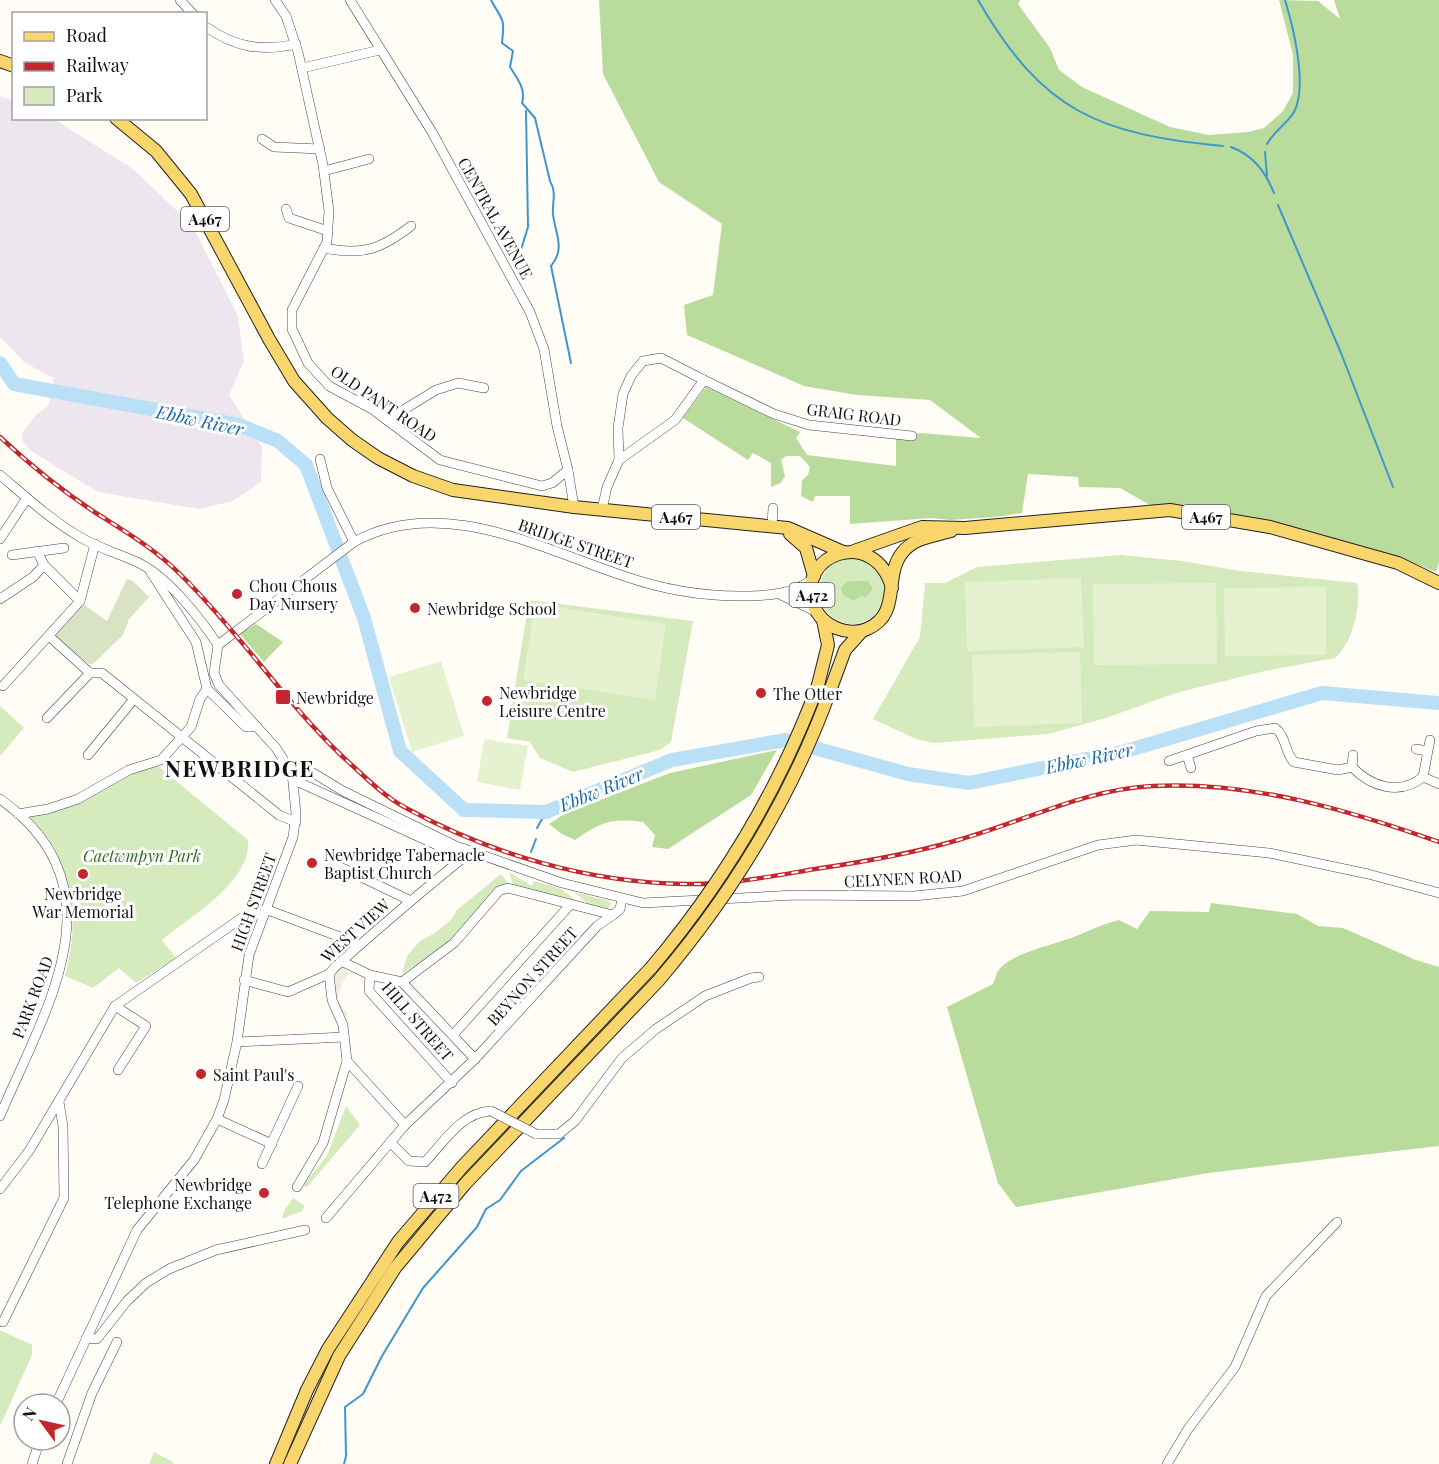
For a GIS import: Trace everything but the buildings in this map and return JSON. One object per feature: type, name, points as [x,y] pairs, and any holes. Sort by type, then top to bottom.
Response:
[{"type":"main road","name":"A467","points":[[118,120],[156,151],[183,183],[294,381],[327,418],[352,440],[378,458],[453,490],[574,507],[792,528],[818,543],[849,551],[918,527],[965,528],[1170,510],[1270,527],[1398,563],[1439,583]]},
{"type":"main road","name":"A467","points":[[775,527],[796,538],[806,548],[813,578]]},
{"type":"main road","name":"A467","points":[[892,588],[896,563],[906,549],[921,539],[965,528]]},
{"type":"main road","name":"A472","points":[[276,1464],[327,1349],[398,1242],[462,1167],[651,968],[714,889],[750,831],[787,759],[818,685],[828,645],[811,594],[813,578],[827,560],[849,551]]},
{"type":"main road","points":[[849,551],[868,555],[880,564],[892,588]]},
{"type":"main road","name":"A472","points":[[290,1464],[339,1356],[395,1268],[465,1184],[658,981],[695,938],[745,866],[796,772],[845,650],[862,631],[876,624],[886,613],[891,601],[892,588]]},
{"type":"main road","name":"A472","points":[[820,616],[839,630],[862,631]]},
{"type":"street","points":[[180,0],[191,12]]},
{"type":"street","name":"OLD PANT ROAD","points":[[275,0],[286,16],[296,44],[320,149],[329,211],[324,248],[294,302],[292,329],[308,363],[329,386],[358,400],[440,460],[542,486],[552,483],[568,470]]},
{"type":"street","name":"CENTRAL AVENUE","points":[[350,0],[432,132],[509,269],[534,322],[546,358],[557,426],[568,470]]},
{"type":"street","points":[[207,28],[225,40],[249,48],[275,49],[296,44]]},
{"type":"street","points":[[302,68],[380,50]]},
{"type":"street","points":[[262,139],[274,147],[320,149]]},
{"type":"street","points":[[324,171],[369,159]]},
{"type":"street","points":[[286,209],[290,218],[328,231]]},
{"type":"street","points":[[324,248],[343,252],[365,251],[387,244],[411,226]]},
{"type":"street","name":"GRAIG ROAD","points":[[619,460],[618,428],[623,394],[631,376],[643,361],[661,358],[774,414],[809,425],[912,436]]},
{"type":"street","points":[[602,509],[607,487],[619,460],[675,420],[704,380]]},
{"type":"street","points":[[387,420],[436,390],[458,383],[484,388]]},
{"type":"street","points":[[320,459],[327,488],[351,545]]},
{"type":"street","points":[[568,470],[574,507]]},
{"type":"street","points":[[0,475],[82,538],[142,564],[202,621],[218,645],[214,673],[219,685],[276,748],[293,776],[464,857]]},
{"type":"street","points":[[0,539],[27,498]]},
{"type":"street","points":[[773,508],[775,527]]},
{"type":"street","name":"BRIDGE STREET","points":[[218,645],[351,545],[374,531],[397,525],[470,528],[524,539],[626,577],[692,594],[781,595],[799,589],[813,578]]},
{"type":"street","points":[[3,686],[80,601],[95,544]]},
{"type":"street","points":[[12,555],[64,548]]},
{"type":"street","points":[[37,551],[44,565],[80,601]]},
{"type":"street","points":[[0,599],[33,577],[44,565]]},
{"type":"street","points":[[150,571],[196,642],[207,689],[246,727],[257,727]]},
{"type":"street","name":"BRIDGE STREET","points":[[781,595],[820,616]]},
{"type":"street","points":[[49,636],[90,673]]},
{"type":"street","points":[[47,718],[90,673],[102,672],[279,815],[296,822]]},
{"type":"street","points":[[18,814],[48,809],[78,799],[129,771],[160,760],[183,739],[192,727],[200,699],[207,689]]},
{"type":"street","points":[[88,755],[134,699]]},
{"type":"street","points":[[1169,761],[1275,728],[1282,734],[1289,758],[1294,762],[1338,770],[1352,767]]},
{"type":"street","points":[[1352,767],[1370,783],[1400,789],[1413,785],[1423,777],[1430,740]]},
{"type":"street","points":[[1416,749],[1428,751]]},
{"type":"street","points":[[1352,767],[1353,754]]},
{"type":"street","points":[[1187,755],[1191,768]]},
{"type":"street","name":"CELYNEN ROAD","points":[[293,776],[310,771],[429,834],[562,883],[622,899],[660,902],[796,895],[914,896],[963,891],[1098,844],[1136,840],[1269,853],[1368,874],[1439,893]]},
{"type":"street","name":"HIGH STREET","points":[[61,1392],[137,1230],[194,1160],[217,1119],[224,1100],[237,1042],[249,955],[294,837],[296,822],[293,776]]},
{"type":"street","points":[[1423,777],[1439,784]]},
{"type":"street","name":"PARK ROAD","points":[[0,799],[18,814],[47,849],[61,876],[68,912],[66,949],[58,981],[0,1116]]},
{"type":"street","points":[[0,811],[11,807]]},
{"type":"street","name":"WEST VIEW","points":[[244,980],[288,992],[329,974],[358,946],[393,919],[409,900],[472,851]]},
{"type":"street","points":[[334,864],[409,900]]},
{"type":"street","points":[[402,982],[454,942],[499,891],[508,888],[570,906],[613,915],[620,909],[622,899]]},
{"type":"street","points":[[453,1035],[570,906]]},
{"type":"street","points":[[0,1189],[29,1151],[115,1006],[246,915],[252,912],[264,913],[351,940],[358,946]]},
{"type":"street","name":"BEYNON STREET","points":[[326,1218],[405,1125],[452,1083],[597,926],[613,915]]},
{"type":"street","points":[[341,961],[370,975],[402,982],[475,1059]]},
{"type":"street","points":[[297,1187],[323,1143],[348,1061],[343,1025],[332,1000],[329,974]]},
{"type":"street","name":"HILL STREET","points":[[370,975],[369,991],[452,1083]]},
{"type":"street","points":[[390,1142],[409,1161],[425,1162],[468,1117],[479,1111],[491,1111],[536,1134],[559,1134],[574,1121],[622,1058],[656,1029],[705,996],[759,977]]},
{"type":"street","points":[[115,1006],[146,1026],[118,1070]]},
{"type":"street","points":[[237,1042],[344,1037]]},
{"type":"street","points":[[348,1061],[405,1125]]},
{"type":"street","points":[[262,1164],[298,1086]]},
{"type":"street","points":[[3,1322],[64,1198],[63,1126],[58,1102]]},
{"type":"street","points":[[217,1119],[272,1144]]},
{"type":"street","points":[[1167,1464],[1188,1429],[1235,1366],[1266,1296],[1337,1222]]},
{"type":"street","points":[[86,1338],[98,1339],[127,1302],[146,1283],[169,1269],[216,1250],[305,1230]]},
{"type":"street","points":[[67,1464],[92,1393],[117,1342]]},
{"type":"shaded area","points":[[0,96],[12,101],[12,120],[56,120],[133,169],[192,225],[238,316],[244,361],[229,395],[262,447],[261,482],[233,501],[199,509],[98,492],[31,451],[23,442],[22,433],[36,415],[48,406],[54,378],[25,363],[0,337]]},
{"type":"shaded area","points":[[343,968],[349,973],[342,984],[337,1000],[348,1014],[343,1018],[334,1001],[333,974],[337,969]]},
{"type":"green space","points":[[599,0],[1020,0],[1018,4],[1050,48],[1059,70],[1082,87],[1170,127],[1209,135],[1248,132],[1264,128],[1283,111],[1293,93],[1293,55],[1279,0],[1318,1],[1340,19],[1334,0],[1439,0],[1439,562],[1436,572],[1396,556],[1172,505],[1150,505],[1120,488],[1079,487],[1078,477],[1028,474],[1022,513],[950,520],[931,518],[850,524],[850,496],[815,496],[813,502],[801,496],[802,480],[808,475],[810,467],[800,456],[786,456],[781,460],[785,476],[781,483],[771,487],[771,463],[753,453],[748,460],[683,418],[706,387],[800,432],[796,438],[807,455],[896,466],[896,439],[921,433],[981,438],[930,400],[857,395],[804,386],[687,335],[684,305],[713,295],[722,224],[659,182],[603,74]]},
{"type":"green space","points":[[1121,555],[1182,561],[1240,571],[1357,583],[1357,613],[1351,634],[1335,658],[1265,671],[1179,692],[1106,718],[1048,734],[934,743],[916,739],[873,719],[920,637],[925,583],[945,583],[977,567]]},
{"type":"green space","points":[[852,558],[865,560],[880,573],[885,591],[883,604],[870,619],[852,624],[839,622],[824,609],[819,591],[821,578],[834,563]]},
{"type":"green space","points":[[1081,578],[1084,647],[967,651],[965,582]]},
{"type":"green space","points":[[127,579],[133,581],[149,597],[129,619],[123,635],[93,664],[89,664],[54,636],[83,604],[107,621]]},
{"type":"green space","points":[[868,581],[873,589],[866,597],[860,596],[854,601],[843,595],[841,588],[846,582]]},
{"type":"green space","points":[[1216,583],[1217,664],[1094,665],[1093,584]]},
{"type":"green space","points":[[1326,587],[1326,655],[1225,656],[1224,588]]},
{"type":"green space","points":[[529,600],[693,621],[671,742],[660,750],[573,772],[540,758],[530,742],[507,738]]},
{"type":"green space","points":[[535,604],[666,624],[655,700],[523,680]]},
{"type":"green space","points":[[256,624],[283,642],[264,662],[240,634]]},
{"type":"green space","points":[[1080,652],[1082,723],[974,727],[972,655]]},
{"type":"green space","points":[[441,661],[464,736],[412,752],[389,677]]},
{"type":"green space","points":[[0,706],[24,728],[0,756]]},
{"type":"green space","points":[[484,739],[528,746],[520,790],[477,782]]},
{"type":"green space","points":[[777,750],[751,795],[668,849],[652,847],[655,835],[643,822],[614,821],[600,825],[575,840],[549,824],[564,814],[670,773]]},
{"type":"green space","name":"Caetwmpyn Park","points":[[158,766],[248,840],[247,855],[240,870],[217,896],[162,940],[176,958],[136,983],[119,968],[93,988],[65,976],[72,935],[70,894],[57,856],[30,823],[30,815],[128,775]]},
{"type":"green space","points":[[509,872],[532,886],[534,881],[561,889],[583,906],[513,885]]},
{"type":"green space","points":[[501,874],[509,885],[453,940],[402,974],[407,956],[420,941],[435,933],[452,919],[457,910]]},
{"type":"green space","points":[[574,892],[609,901],[611,904],[607,910],[593,908]]},
{"type":"green space","points":[[1211,903],[1297,914],[1318,926],[1343,928],[1416,960],[1439,967],[1439,1146],[1208,1173],[1016,1207],[998,1183],[947,1007],[993,984],[997,972],[1021,955],[1119,920],[1137,929],[1150,911],[1209,912]]},
{"type":"green space","points":[[346,1106],[360,1125],[306,1188],[304,1184],[327,1156]]},
{"type":"green space","points":[[293,1198],[305,1206],[302,1211],[282,1219],[284,1211]]},
{"type":"green space","points":[[0,1330],[32,1345],[32,1355],[15,1392],[12,1392],[12,1399],[0,1426]]},
{"type":"green space","points":[[154,1452],[173,1462],[173,1464],[149,1464]]},
{"type":"waterway","points":[[491,0],[502,20],[502,43],[513,51],[510,67],[522,89],[522,103],[535,118],[553,190],[553,214],[559,247],[551,266],[571,363]]},
{"type":"waterway","points":[[978,0],[1002,38],[1026,68],[1051,92],[1078,110],[1108,124],[1141,134],[1223,146]]},
{"type":"waterway","points":[[1267,144],[1294,112],[1300,87],[1298,56],[1285,0]]},
{"type":"waterway","points":[[519,256],[528,227],[526,111]]},
{"type":"waterway","points":[[1231,147],[1252,159],[1267,178],[1274,193]]},
{"type":"waterway","points":[[1265,152],[1267,176]]},
{"type":"waterway","points":[[1278,205],[1341,353],[1393,487]]},
{"type":"waterway","name":"Ebbw River","points":[[0,363],[14,384],[239,425],[278,441],[306,465],[364,618],[400,751],[464,810],[546,812],[672,760],[786,740],[908,774],[969,783],[1126,751],[1322,693],[1439,703]]},
{"type":"waterway","points":[[537,828],[546,812]]},
{"type":"waterway","points":[[531,852],[536,839]]},
{"type":"waterway","points":[[344,1464],[346,1456],[345,1407],[363,1394],[382,1356],[423,1288],[477,1227],[486,1209],[500,1200],[521,1171],[564,1138]]},
{"type":"railway","points":[[0,437],[83,505],[140,541],[171,566],[202,597],[321,735],[381,791],[397,803],[438,824],[506,852],[542,863],[577,872],[650,882],[702,884],[751,880],[923,849],[982,833],[1054,807],[1103,793],[1153,786],[1226,788],[1299,800],[1370,819],[1439,842]]},
{"type":"place","name":"Chou Chous Day Nursery","points":[[237,594]]},
{"type":"place","name":"Newbridge School","points":[[415,608]]},
{"type":"place","name":"The Otter","points":[[761,693]]},
{"type":"place","name":"Newbridge","points":[[283,697]]},
{"type":"place","name":"Newbridge Leisure Centre","points":[[487,701]]},
{"type":"place","name":"Newbridge Tabernacle Baptist Church","points":[[312,863]]},
{"type":"place","name":"Newbridge War Memorial","points":[[83,874]]},
{"type":"place","name":"Saint Paul's","points":[[201,1074]]},
{"type":"place","name":"Newbridge Telephone Exchange","points":[[264,1193]]},
{"type":"district","name":"NEWBRIDGE","points":[[240,768]]}]
